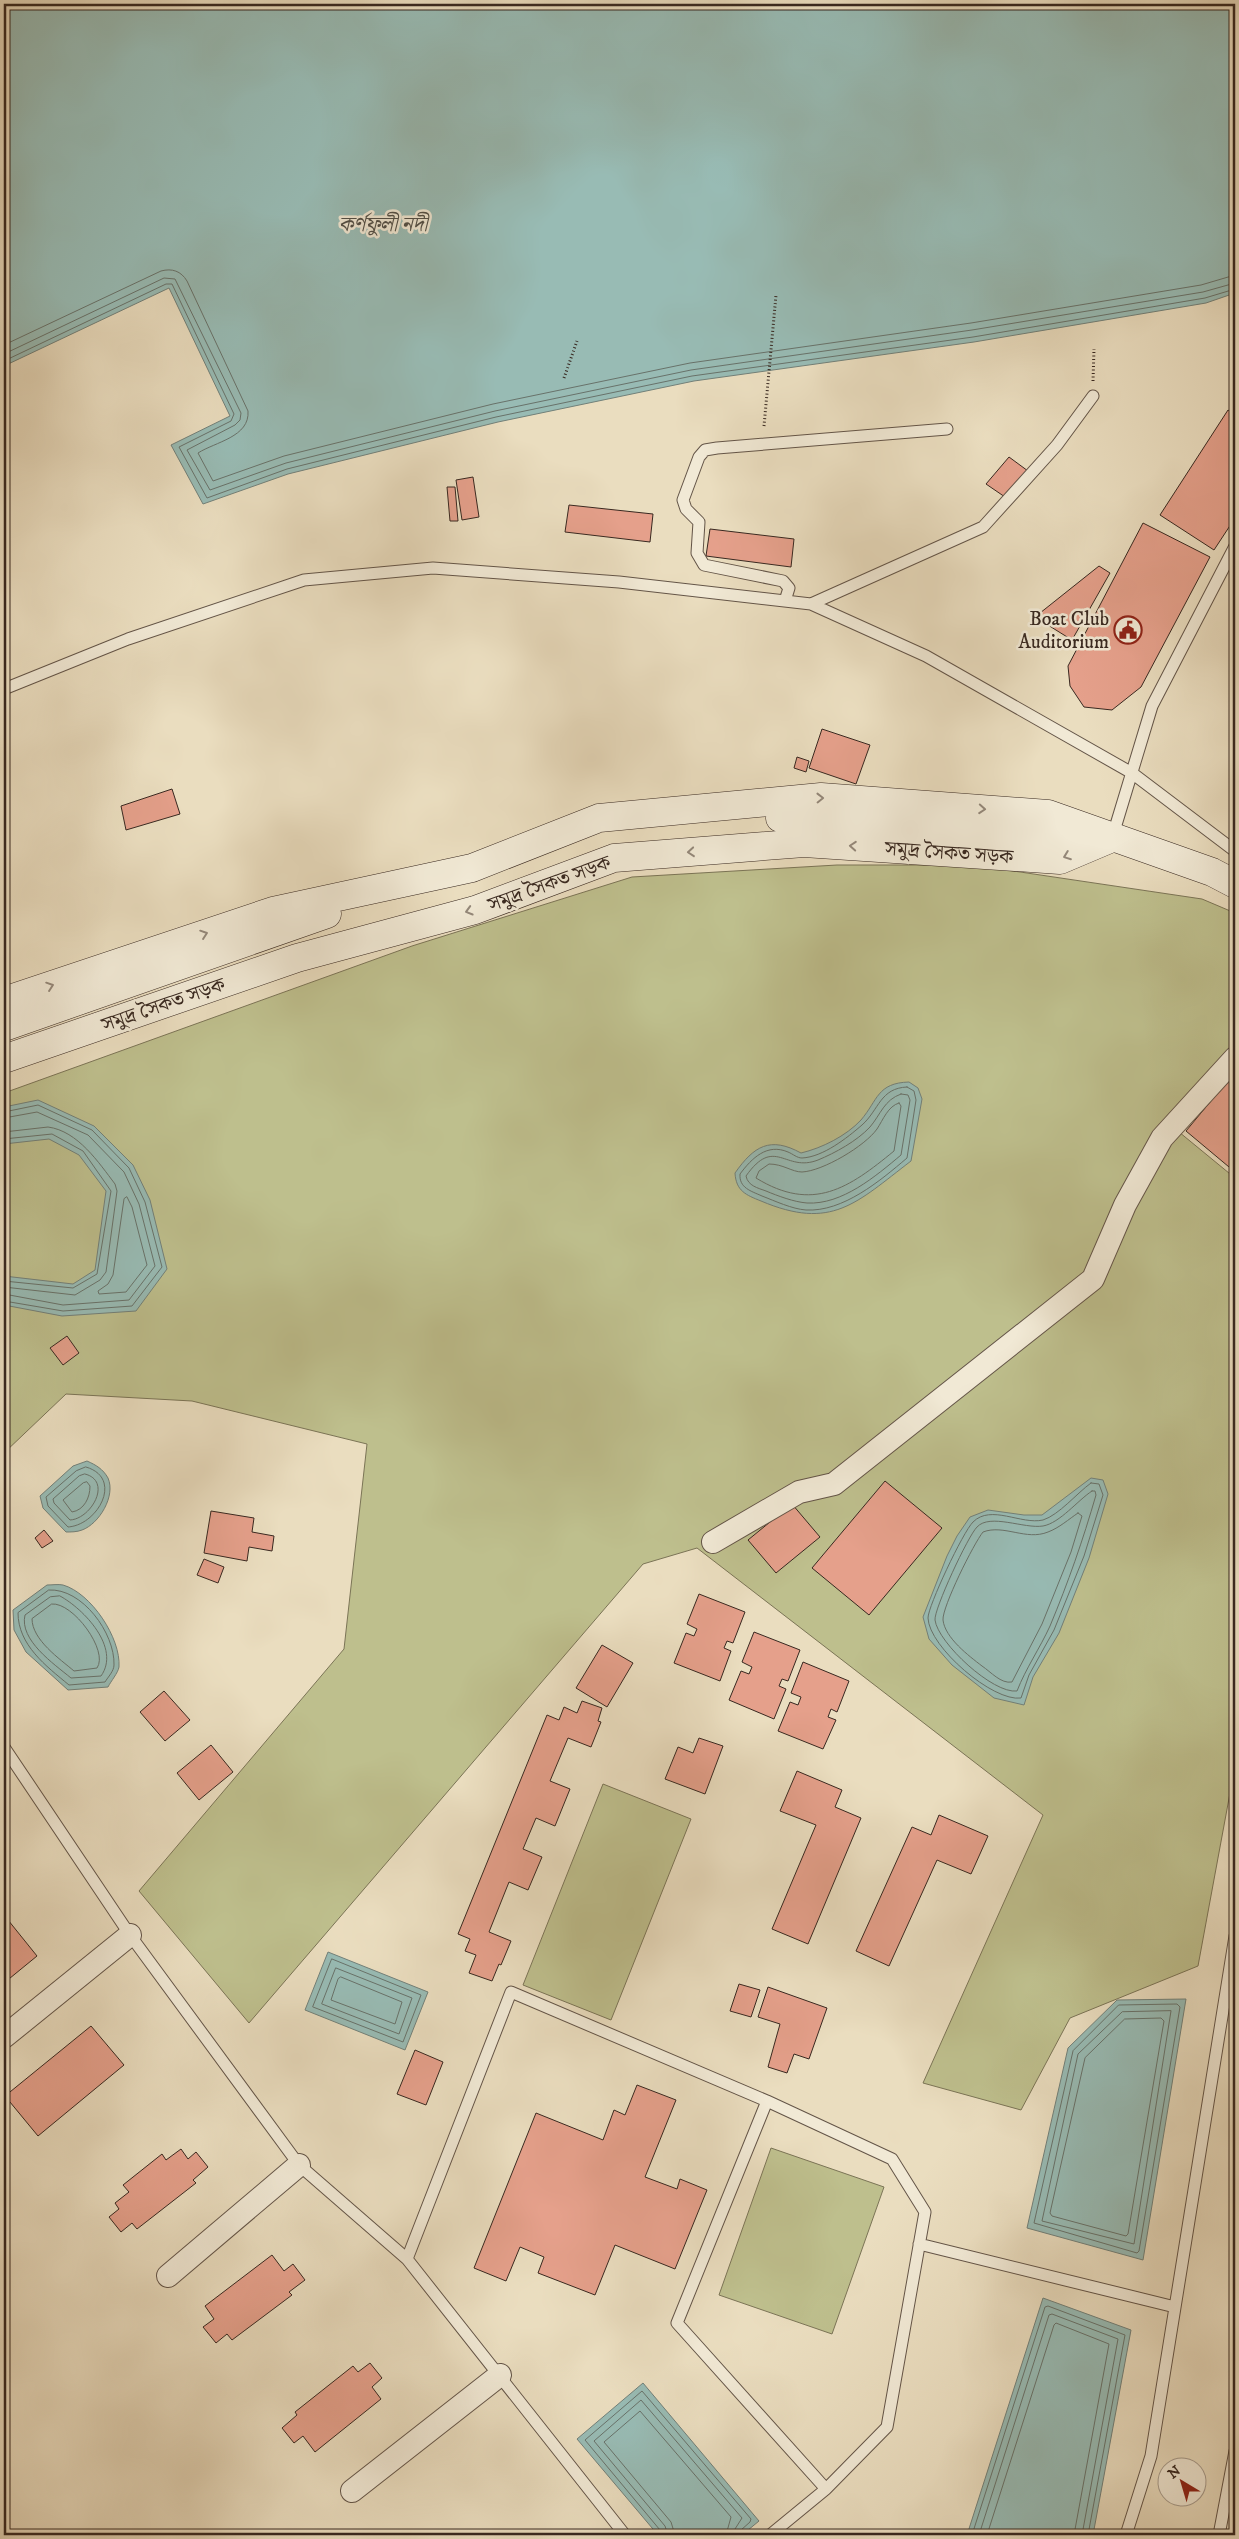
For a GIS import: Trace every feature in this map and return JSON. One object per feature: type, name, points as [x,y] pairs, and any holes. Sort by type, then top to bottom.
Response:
[{"type":"main road","name":"সমুদ্র সৈকত সড়ক","points":[[4,1001],[273,911],[472,868],[599,818],[821,797],[1048,814],[1212,872],[1235,884]]},
{"type":"main road","points":[[4,1027],[364,901],[452,885],[598,834],[811,816],[1112,838]]},
{"type":"main road","name":"সমুদ্র সৈকত সড়ক","points":[[4,1059],[297,958],[475,910],[614,858],[804,843],[1060,860],[1112,838]]},
{"type":"street","points":[[713,1542],[799,1492],[834,1484],[1093,1279],[1124,1205],[1162,1138],[1235,1058]]},
{"type":"street","points":[[4,2037],[130,1935]]},
{"type":"street","points":[[168,2276],[299,2165]]},
{"type":"street","points":[[352,2491],[500,2375]]},
{"type":"lane","points":[[811,604],[983,527],[1057,445],[1093,396]]},
{"type":"lane","points":[[785,602],[789,588],[783,581],[704,565],[697,553],[699,522],[686,509],[683,500],[699,457],[705,450],[947,428]]},
{"type":"lane","points":[[1112,838],[1152,706],[1235,546]]},
{"type":"lane","points":[[4,689],[128,639],[304,580],[433,568],[619,582],[811,604],[926,656],[1132,773],[1235,852]]},
{"type":"lane","points":[[4,1747],[130,1935],[299,2165],[407,2259],[625,2535]]},
{"type":"lane","points":[[1126,2535],[1151,2456],[1235,1936]]},
{"type":"lane","points":[[407,2259],[511,1992],[768,2101],[892,2159],[925,2212],[887,2427],[826,2489],[770,2535]]},
{"type":"lane","points":[[768,2101],[677,2323],[826,2489]]},
{"type":"lane","points":[[920,2244],[1175,2307]]},
{"type":"lane","points":[[1220,2535],[1235,2450]]},
{"type":"path","points":[[764,426],[776,295]]},
{"type":"path","points":[[564,378],[577,341]]},
{"type":"path","points":[[1093,396],[1094,349]]},
{"type":"green space","points":[[837,865],[973,865],[1202,899],[1235,913],[1235,1066],[1179,1132],[1235,1178],[1235,1766],[1198,1966],[1070,2018],[1021,2110],[923,2083],[1043,1815],[697,1548],[643,1564],[249,2023],[139,1891],[344,1649],[367,1444],[192,1401],[66,1394],[4,1453],[4,1093],[412,946],[632,877]]},
{"type":"green space","points":[[603,1784],[691,1819],[611,2020],[523,1985]]},
{"type":"green space","points":[[771,2148],[884,2187],[832,2334],[719,2295]]},
{"type":"water","name":"কর্ণফুলী নদী","points":[[4,4],[1235,4],[1235,293],[1206,303],[974,342],[694,381],[498,422],[288,474],[203,504],[171,445],[230,416],[169,288],[4,366]]},
{"type":"water","points":[[909,1082],[918,1088],[922,1099],[911,1161],[858,1200],[842,1208],[825,1213],[807,1213],[786,1210],[761,1201],[743,1192],[737,1184],[735,1173],[756,1150],[764,1146],[780,1145],[801,1153],[825,1145],[855,1126],[884,1089],[898,1083]]},
{"type":"water","points":[[38,1100],[94,1126],[133,1165],[150,1200],[167,1269],[136,1311],[62,1316],[4,1305],[4,1276],[73,1284],[95,1270],[106,1191],[79,1155],[49,1139],[4,1144],[4,1107]]},
{"type":"water","points":[[87,1461],[104,1472],[108,1478],[110,1493],[108,1501],[100,1516],[88,1527],[78,1531],[66,1532],[43,1508],[40,1496],[73,1466]]},
{"type":"water","points":[[1091,1478],[1103,1480],[1108,1494],[1089,1558],[1059,1633],[1033,1677],[1024,1705],[994,1698],[952,1665],[929,1639],[923,1617],[947,1556],[957,1536],[970,1517],[988,1510],[1024,1515],[1042,1515]]},
{"type":"water","points":[[47,1585],[63,1585],[84,1597],[94,1607],[110,1630],[118,1655],[119,1667],[108,1687],[68,1690],[26,1652],[14,1630],[13,1610]]},
{"type":"water","points":[[328,1952],[428,1992],[405,2050],[305,2010]]},
{"type":"water","points":[[1186,1999],[1143,2260],[1027,2228],[1068,2048],[1117,2000]]},
{"type":"water","points":[[1043,2298],[1131,2330],[1093,2535],[967,2535]]},
{"type":"water","points":[[643,2383],[759,2521],[742,2535],[658,2535],[577,2439]]},
{"type":"building","points":[[1228,410],[1235,415],[1235,518],[1214,550],[1160,515]]},
{"type":"building","points":[[1009,457],[1028,471],[1005,497],[986,484]]},
{"type":"building","points":[[473,477],[479,517],[462,520],[456,480]]},
{"type":"building","points":[[447,487],[455,487],[458,521],[450,521]]},
{"type":"building","points":[[569,505],[653,514],[650,542],[565,532]]},
{"type":"building","points":[[1143,523],[1210,557],[1141,687],[1112,710],[1084,707],[1070,686],[1068,666]]},
{"type":"building","points":[[710,529],[794,539],[791,567],[706,556]]},
{"type":"building","points":[[1099,566],[1110,573],[1072,640],[1035,617]]},
{"type":"building","points":[[822,729],[870,745],[856,784],[809,768]]},
{"type":"building","points":[[797,757],[809,761],[806,772],[794,768]]},
{"type":"building","points":[[172,789],[180,814],[126,830],[121,806]]},
{"type":"building","points":[[1235,1072],[1235,1172],[1186,1131]]},
{"type":"building","points":[[67,1336],[79,1353],[63,1365],[50,1348]]},
{"type":"building","points":[[885,1481],[942,1528],[869,1615],[812,1568]]},
{"type":"building","points":[[792,1504],[820,1537],[776,1573],[748,1540]]},
{"type":"building","points":[[211,1511],[254,1518],[252,1532],[274,1536],[272,1551],[249,1547],[247,1561],[204,1553]]},
{"type":"building","points":[[44,1530],[53,1541],[42,1548],[35,1538]]},
{"type":"building","points":[[204,1559],[224,1567],[218,1583],[197,1575]]},
{"type":"building","points":[[699,1594],[745,1612],[733,1643],[727,1641],[724,1648],[731,1651],[720,1681],[674,1663],[686,1633],[694,1636],[697,1629],[687,1624]]},
{"type":"building","points":[[754,1632],[800,1650],[788,1681],[782,1679],[779,1686],[786,1689],[774,1719],[729,1700],[741,1671],[749,1674],[752,1667],[742,1662]]},
{"type":"building","points":[[602,1645],[633,1663],[607,1707],[576,1688]]},
{"type":"building","points":[[803,1662],[849,1681],[837,1712],[831,1709],[828,1717],[836,1720],[823,1749],[778,1731],[790,1702],[798,1705],[801,1697],[791,1693]]},
{"type":"building","points":[[164,1691],[190,1720],[165,1741],[140,1712]]},
{"type":"building","points":[[582,1701],[602,1708],[598,1721],[601,1722],[591,1747],[568,1738],[550,1781],[570,1789],[555,1826],[536,1818],[523,1849],[542,1857],[528,1890],[509,1882],[489,1932],[511,1941],[492,1981],[469,1973],[476,1955],[465,1951],[470,1939],[458,1934],[547,1715],[559,1720],[564,1707],[577,1713]]},
{"type":"building","points":[[699,1738],[723,1746],[705,1794],[665,1779],[678,1747],[693,1753]]},
{"type":"building","points":[[211,1745],[233,1772],[199,1800],[177,1773]]},
{"type":"building","points":[[797,1771],[842,1790],[835,1807],[861,1818],[808,1944],[772,1929],[816,1825],[780,1811]]},
{"type":"building","points":[[939,1815],[988,1836],[971,1874],[937,1860],[889,1966],[856,1951],[912,1827],[931,1835]]},
{"type":"building","points":[[4,1915],[37,1956],[4,1983]]},
{"type":"building","points":[[739,1984],[760,1990],[751,2017],[730,2011]]},
{"type":"building","points":[[768,1987],[827,2008],[809,2059],[794,2054],[787,2073],[768,2067],[780,2024],[758,2017]]},
{"type":"building","points":[[91,2026],[124,2065],[38,2136],[5,2096]]},
{"type":"building","points":[[415,2050],[443,2062],[426,2105],[397,2094]]},
{"type":"building","points":[[637,2085],[676,2100],[645,2177],[677,2189],[680,2179],[707,2190],[675,2269],[615,2245],[595,2295],[538,2273],[544,2257],[520,2247],[506,2281],[474,2268],[536,2113],[603,2140],[614,2110],[625,2115]]},
{"type":"building","points":[[181,2149],[188,2159],[196,2152],[208,2167],[193,2180],[196,2183],[137,2229],[132,2223],[121,2232],[109,2217],[119,2209],[115,2203],[129,2192],[123,2185],[162,2154],[166,2160]]},
{"type":"building","points":[[272,2255],[284,2271],[293,2264],[305,2280],[289,2292],[292,2295],[232,2340],[227,2334],[216,2343],[203,2327],[214,2319],[205,2306]]},
{"type":"building","points":[[370,2363],[382,2378],[372,2387],[381,2399],[315,2452],[303,2436],[294,2443],[282,2428],[297,2415],[295,2412],[353,2366],[358,2372]]},
{"type":"place","name":"Boat Club Auditorium","points":[[1128,630]]}]
